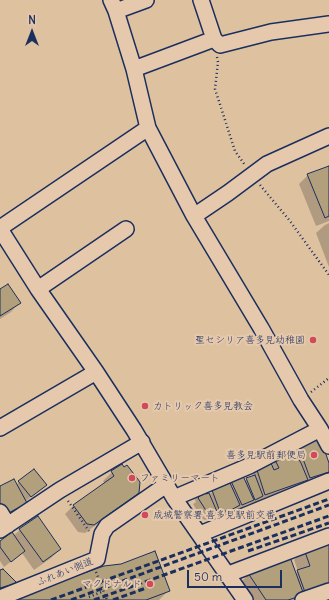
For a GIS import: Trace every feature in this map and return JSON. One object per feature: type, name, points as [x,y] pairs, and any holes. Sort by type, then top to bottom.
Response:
[{"type":"street","points":[[146,0],[114,5],[134,69],[148,128],[194,216],[329,446]]},
{"type":"street","points":[[201,0],[214,39],[220,45],[271,32],[329,24]]},
{"type":"street","points":[[134,69],[214,39]]},
{"type":"street","points":[[148,128],[0,229],[38,289],[96,372],[142,442],[174,498],[244,600]]},
{"type":"street","points":[[194,216],[228,193],[266,164],[329,136]]},
{"type":"street","points":[[38,289],[126,229]]},
{"type":"street","points":[[0,428],[96,372]]},
{"type":"street","points":[[174,498],[249,466],[320,429]]},
{"type":"street","points":[[3,522],[142,442]]},
{"type":"street","points":[[200,534],[329,481]]},
{"type":"street","name":"ふれあい側道","points":[[0,598],[97,558],[102,534],[107,526],[166,485]]},
{"type":"street","points":[[226,575],[329,536]]},
{"type":"street","points":[[304,600],[329,591]]},
{"type":"path","points":[[301,400],[329,378]]},
{"type":"path","points":[[60,490],[100,546]]},
{"type":"path","points":[[92,561],[107,600]]},
{"type":"path","points":[[89,597],[104,591]]},
{"type":"building","points":[[329,166],[329,216],[325,218],[307,174]]},
{"type":"building","points":[[8,284],[21,303],[0,316],[0,289]]},
{"type":"building","name":"喜多見駅前郵便局","points":[[321,440],[329,463],[329,472],[310,478],[299,448],[308,441]]},
{"type":"building","points":[[294,452],[301,463],[308,480],[265,495],[257,470],[271,463],[274,470],[279,468],[275,460]]},
{"type":"building","points":[[122,464],[124,467],[127,465],[140,482],[139,493],[94,525],[87,524],[73,505],[114,476],[111,471]]},
{"type":"building","points":[[34,469],[47,485],[31,497],[18,481]]},
{"type":"building","points":[[255,475],[263,496],[255,500],[246,478]]},
{"type":"building","points":[[243,476],[254,500],[242,505],[231,481]]},
{"type":"building","points":[[14,479],[27,503],[5,515],[0,506],[0,486]]},
{"type":"building","points":[[230,483],[240,505],[231,510],[220,512],[212,490]]},
{"type":"building","points":[[203,490],[206,494],[209,493],[218,514],[211,515],[207,512],[198,498],[201,495],[200,491]]},
{"type":"building","points":[[38,516],[61,549],[43,562],[19,529]]},
{"type":"building","points":[[12,532],[25,551],[11,562],[0,547],[0,541]]},
{"type":"building","points":[[329,540],[329,587],[306,595],[297,570],[310,566],[304,549]]},
{"type":"building","points":[[155,551],[170,591],[146,600],[8,600],[104,566],[121,564]]},
{"type":"building","points":[[290,557],[304,595],[288,600],[266,600],[248,573]]},
{"type":"building","points":[[3,569],[17,583],[0,588],[0,570]]},
{"type":"railway","points":[[51,600],[329,499]]},
{"type":"railway","points":[[71,600],[329,505]]},
{"type":"railway","points":[[94,600],[329,516]]},
{"type":"railway","points":[[248,551],[329,523]]},
{"type":"railway","points":[[113,600],[146,588]]},
{"type":"place","name":"聖セシリア喜多見幼稚園","points":[[313,340]]},
{"type":"place","name":"カトリック喜多見教会","points":[[145,406]]},
{"type":"place","name":"喜多見駅前郵便局","points":[[314,455]]},
{"type":"place","name":"ファミリーマート","points":[[132,478]]},
{"type":"place","name":"成城警察署 喜多見駅前交番","points":[[145,515]]},
{"type":"place","name":"マクドナルド","points":[[150,584]]}]
